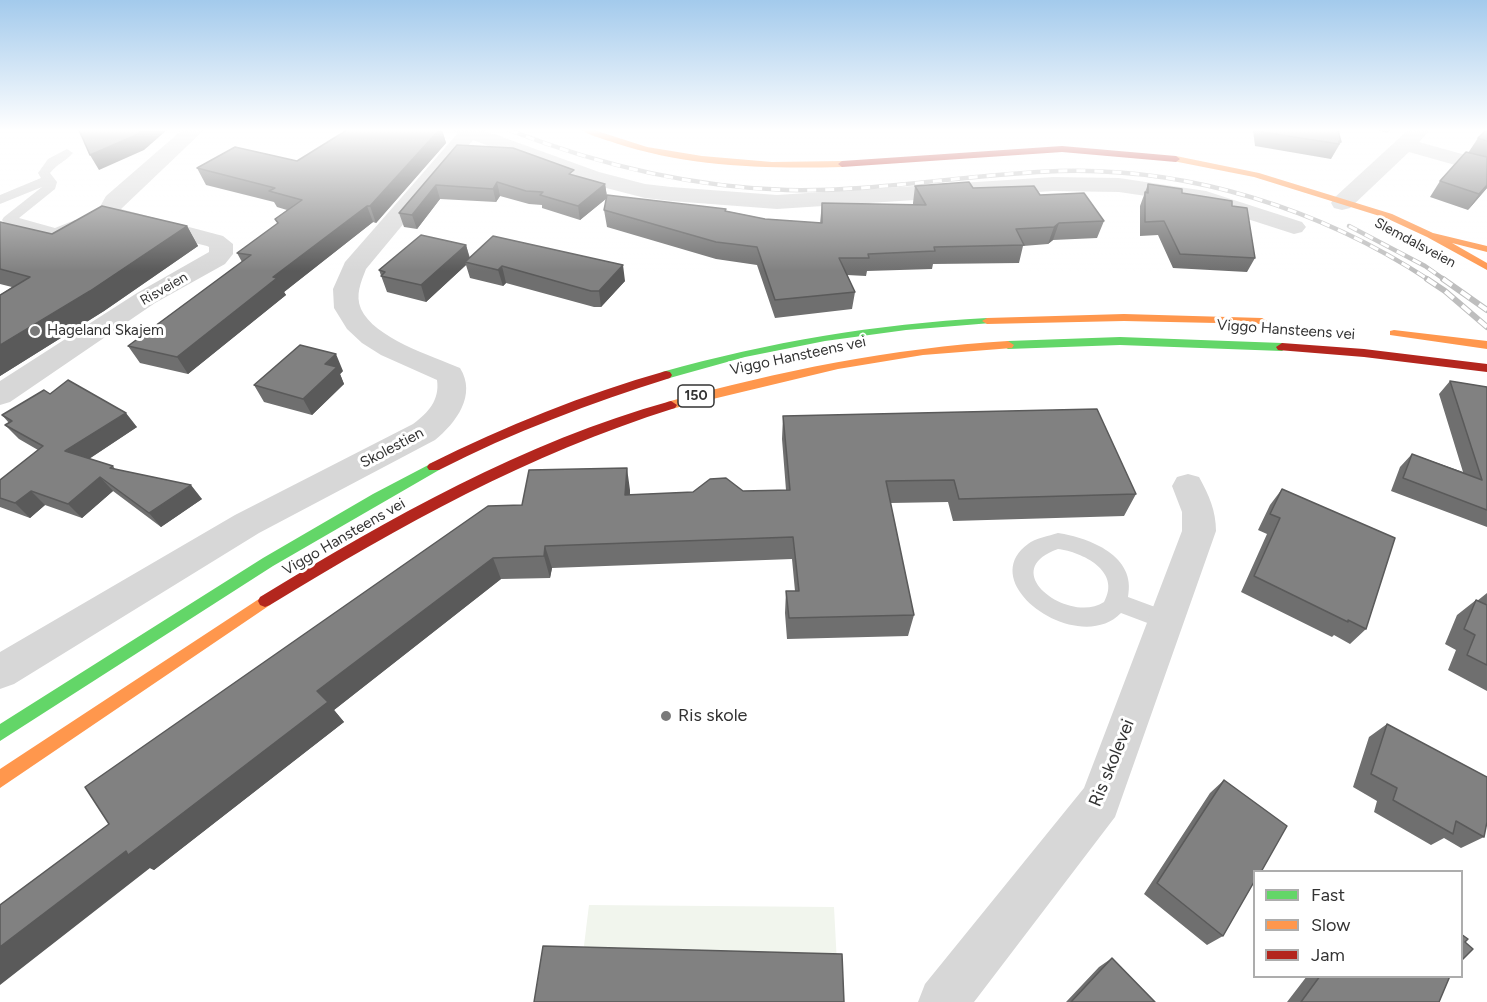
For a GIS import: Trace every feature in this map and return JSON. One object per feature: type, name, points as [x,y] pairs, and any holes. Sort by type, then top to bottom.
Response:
[{"type":"main road","name":"Slemdalsveien","points":[[1262,177],[1389,216],[1430,235],[1484,273]]},
{"type":"main road","name":"Slemdalsveien","points":[[1342,203],[1484,273]]},
{"type":"main road","points":[[1430,235],[1487,249]]},
{"type":"main road","name":"Viggo Hansteens vei","points":[[0,733],[233,581],[314,533],[427,471],[506,433],[607,394],[775,348],[899,329],[971,322],[1072,317],[1195,318],[1278,322]]},
{"type":"main road","points":[[1380,331],[1487,345]]},
{"type":"main road","name":"Viggo Hansteens vei","points":[[0,779],[173,662],[342,555],[466,486],[585,433],[682,400],[789,372],[857,360],[971,346],[1083,341],[1267,344],[1390,355],[1487,368]]},
{"type":"street","points":[[98,215],[141,177]]},
{"type":"street","name":"Skolestien","points":[[0,672],[247,524],[424,432],[435,424],[450,400],[454,388],[450,375],[368,335],[351,316],[344,295],[344,286],[354,267],[429,177]]},
{"type":"street","points":[[590,177],[682,196],[777,202],[1029,185],[1119,185],[1206,198],[1293,227]]},
{"type":"street","points":[[1342,203],[1370,177]]},
{"type":"street","name":"Risveien","points":[[0,395],[146,298],[216,259],[222,249],[221,244],[215,241],[122,218],[98,215]]},
{"type":"street","name":"Ris skolevei","points":[[943,1002],[1100,802],[1199,531],[1199,512],[1188,486]]},
{"type":"lane","points":[[46,177],[51,182],[48,189],[9,220],[56,232],[98,215]]},
{"type":"lane","points":[[0,200],[48,180]]},
{"type":"lane","points":[[1072,542],[1088,548],[1112,567],[1118,579],[1120,591],[1117,602],[1108,611],[1095,617],[1079,618],[1062,614],[1033,596],[1025,583],[1022,570],[1025,558],[1033,549],[1044,543],[1072,542]]},
{"type":"lane","points":[[1117,602],[1166,621]]},
{"type":"shaded area","points":[[589,905],[834,907],[839,1002],[577,1002]]},
{"type":"building","points":[[231,177],[397,177],[370,206],[273,277],[277,278],[177,357],[128,346],[251,255],[237,253],[278,223],[275,219],[302,200],[269,191],[275,188]]},
{"type":"building","points":[[430,177],[579,177],[605,184],[578,206],[540,195],[543,192],[526,191],[497,182],[493,189],[436,185],[412,215],[399,213]]},
{"type":"building","points":[[1444,177],[1487,177],[1487,185],[1479,194],[1440,181]]},
{"type":"building","points":[[969,182],[973,188],[1034,186],[1040,195],[1084,193],[1104,221],[1059,223],[1054,227],[1016,229],[1024,245],[934,247],[935,251],[868,254],[869,258],[839,258],[855,292],[775,300],[757,247],[716,242],[604,210],[607,195],[726,209],[725,211],[765,219],[822,223],[822,203],[926,205],[915,186]]},
{"type":"building","points":[[1148,184],[1182,189],[1182,193],[1232,201],[1232,206],[1247,208],[1255,258],[1180,254],[1164,221],[1145,222],[1145,192],[1148,193]]},
{"type":"building","points":[[102,206],[187,226],[90,291],[0,345],[0,295],[30,277],[0,269],[0,222],[52,234]]},
{"type":"building","points":[[421,235],[466,245],[421,285],[381,276],[385,272],[379,270]]},
{"type":"building","points":[[493,236],[623,265],[599,291],[591,291],[502,266],[498,270],[465,262]]},
{"type":"building","points":[[300,345],[336,354],[325,364],[337,367],[303,399],[254,385]]},
{"type":"building","points":[[68,380],[126,413],[65,451],[113,466],[110,468],[191,485],[149,513],[100,477],[68,504],[31,491],[15,503],[0,498],[0,480],[43,446],[5,425],[12,421],[2,415],[44,390],[50,394]]},
{"type":"building","points":[[1450,381],[1487,387],[1487,510],[1403,478],[1412,454],[1482,480]]},
{"type":"building","points":[[1097,409],[1136,494],[959,499],[954,480],[886,481],[914,615],[789,618],[786,591],[799,591],[793,537],[545,546],[544,556],[493,558],[317,691],[328,702],[128,855],[126,851],[0,947],[0,905],[109,824],[85,787],[488,506],[522,505],[529,470],[627,468],[625,495],[693,492],[710,479],[726,478],[743,491],[790,490],[783,416]]},
{"type":"building","points":[[1282,489],[1395,538],[1366,629],[1254,576],[1280,518],[1270,514]]},
{"type":"building","points":[[1476,600],[1487,605],[1487,665],[1467,655],[1475,635],[1464,629]]},
{"type":"building","points":[[1387,724],[1487,777],[1487,822],[1484,837],[1456,821],[1453,834],[1393,800],[1397,788],[1371,774]]},
{"type":"building","points":[[1224,780],[1287,826],[1262,870],[1253,870],[1253,884],[1223,936],[1157,883]]},
{"type":"building","points":[[1463,935],[1468,939],[1465,942],[1473,949],[1463,959]]},
{"type":"building","points":[[543,946],[842,954],[844,1002],[534,1002]]},
{"type":"building","points":[[1112,958],[1155,1002],[1071,1002]]},
{"type":"building","points":[[1319,978],[1449,978],[1439,1002],[1301,1002]]},
{"type":"railway","points":[[669,177],[715,184],[787,190],[889,186],[983,177]]},
{"type":"railway","points":[[1160,177],[1252,197],[1298,213],[1344,232],[1429,280]]},
{"type":"railway","points":[[1349,226],[1425,266],[1445,280]]},
{"type":"railway","points":[[1427,279],[1445,291],[1487,327]]},
{"type":"railway","points":[[1443,279],[1487,310]]},
{"type":"traffic: fast","points":[[666,375],[745,354],[825,338],[906,327],[987,321]]},
{"type":"traffic: fast","points":[[1008,345],[1120,341],[1282,347]]},
{"type":"traffic: fast","points":[[0,733],[268,562],[322,529],[434,467]]},
{"type":"traffic: slow","points":[[1262,177],[1389,216],[1430,235],[1487,267]]},
{"type":"traffic: slow","points":[[1430,235],[1487,249]]},
{"type":"traffic: slow","points":[[987,321],[1056,318],[1262,321]]},
{"type":"traffic: slow","points":[[1394,333],[1487,345]]},
{"type":"traffic: slow","points":[[671,405],[838,365],[965,347],[1008,345]]},
{"type":"traffic: slow","points":[[0,779],[265,601]]},
{"type":"traffic: jam","points":[[1282,347],[1364,353],[1487,368]]},
{"type":"traffic: jam","points":[[434,467],[548,416],[666,375]]},
{"type":"traffic: jam","points":[[265,601],[411,515],[513,464],[617,422],[671,405]]},
{"type":"place","name":"Hageland Skajem","points":[[35,331]]},
{"type":"place","name":"Ris skole","points":[[666,716]]}]
